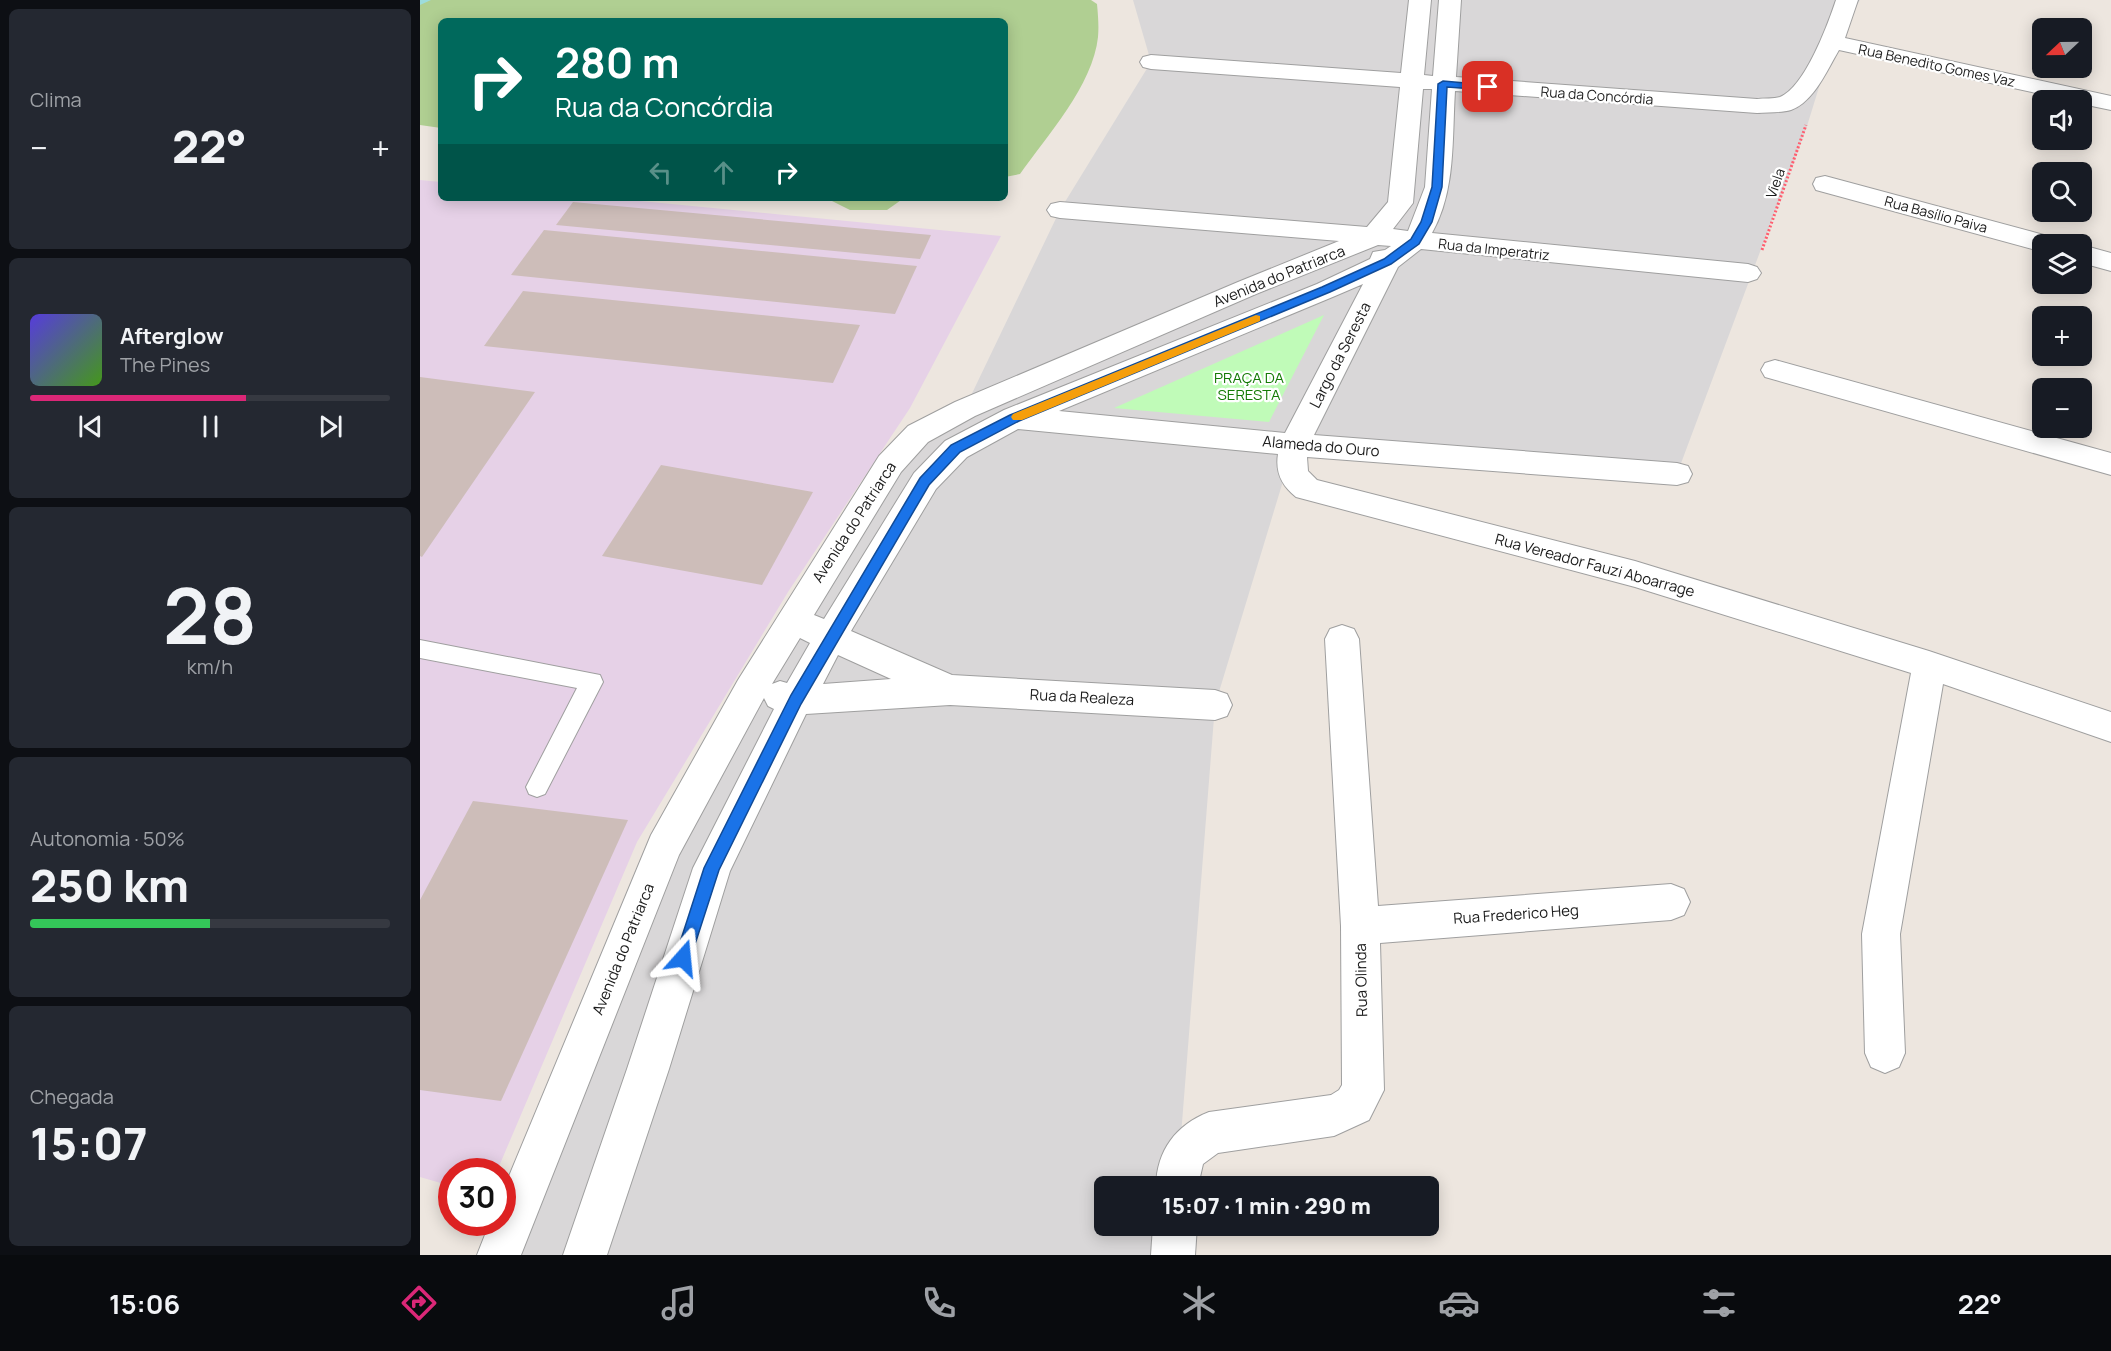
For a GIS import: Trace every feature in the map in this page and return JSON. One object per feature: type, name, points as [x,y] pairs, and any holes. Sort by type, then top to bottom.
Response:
[{"type":"street","name":"Avenida do Patriarca","points":[[499,1255],[664,847],[750,690],[890,464],[918,434],[965,409],[1248,288],[1374,247],[1415,241],[1426,222],[1437,187],[1420,0]]},
{"type":"street","name":"Avenida do Patriarca","points":[[585,1255],[648,1069],[712,868],[796,700],[831,636],[924,481],[956,448],[1014,418],[1316,294],[1374,247],[1400,203],[1450,0]]},
{"type":"street","points":[[1785,104],[1799,95],[1833,42],[1847,0]]},
{"type":"street","name":"Rua Benedito Gomes Vaz","points":[[1833,42],[2111,103]]},
{"type":"street","name":"Rua da Concórdia","points":[[1151,62],[1757,106],[1785,104]]},
{"type":"street","name":"Rua Basílio Paiva","points":[[1825,184],[2032,240]]},
{"type":"street","points":[[1060,210],[1374,247]]},
{"type":"street","name":"Rua da Imperatriz","points":[[1415,241],[1748,273]]},
{"type":"street","name":"Largo da Seresta","points":[[1294,445],[1374,247]]},
{"type":"street","points":[[2092,257],[2111,262]]},
{"type":"street","points":[[1775,370],[2111,464]]},
{"type":"street","name":"Alameda do Ouro","points":[[965,409],[1014,418],[1294,445],[1677,474]]},
{"type":"street","name":"Rua Vereador Fauzi Aboarrage","points":[[1294,445],[1291,470],[1296,481],[1307,489],[1635,574],[1929,665],[2111,727]]},
{"type":"street","name":"Rua da Realeza","points":[[792,621],[831,636],[950,690]]},
{"type":"street","name":"Rua Olinda","points":[[1178,1176],[1188,1149],[1209,1133],[1334,1115],[1354,1105],[1363,1090],[1360,926],[1342,639]]},
{"type":"street","points":[[1886,1053],[1881,934],[1929,665]]},
{"type":"street","name":"Rua da Realeza","points":[[750,690],[796,700],[950,690],[1215,705]]},
{"type":"street","name":"Rua Frederico Heg","points":[[1360,926],[1671,902]]},
{"type":"street","points":[[1173,1255],[1174,1236]]},
{"type":"lane","points":[[420,649],[592,682],[537,787]]},
{"type":"path","name":"Viela","points":[[1748,273],[1754,268],[1807,126],[1785,104]]},
{"type":"shaded area","points":[[1133,0],[1860,0],[1833,42],[1807,126],[1677,474],[1294,445],[1215,705],[1178,1176],[1094,1176],[1094,1236],[1174,1236],[1173,1255],[499,1255],[507,1236],[516,1236],[516,1213],[664,847],[890,464],[965,408],[1060,210],[1151,62]]},
{"type":"shaded area","points":[[420,180],[438,182],[438,201],[641,201],[1001,236],[910,408],[788,592],[637,842],[503,1158],[438,1158],[438,1182],[420,1177]]},
{"type":"green space","points":[[420,0],[1091,0],[1097,4],[1098,33],[1088,73],[1055,127],[1020,174],[1008,176],[1008,18],[438,18],[438,128],[420,125]]},
{"type":"green space","points":[[832,201],[900,201],[887,210],[850,210]]},
{"type":"green space","name":"PRAÇA DA SERESTA","points":[[1324,315],[1269,422],[1114,408]]},
{"type":"building","points":[[573,202],[931,235],[920,259],[556,225]]},
{"type":"building","points":[[544,230],[917,266],[895,314],[511,275]]},
{"type":"building","points":[[523,291],[860,325],[833,383],[484,346]]},
{"type":"building","points":[[420,377],[535,392],[422,557],[420,556]]},
{"type":"building","points":[[661,465],[813,492],[762,585],[602,556]]},
{"type":"building","points":[[473,801],[628,820],[501,1101],[420,1090],[420,900]]},
{"type":"waterway","points":[[420,3],[427,0]]},
{"type":"slow traffic","points":[[1017,417],[1256,318]]},
{"type":"route","points":[[683,958],[712,868],[796,700],[831,636],[924,481],[956,448],[1014,418],[1326,290],[1388,262],[1415,241],[1426,222],[1437,187],[1443,84],[1488,87]]}]
